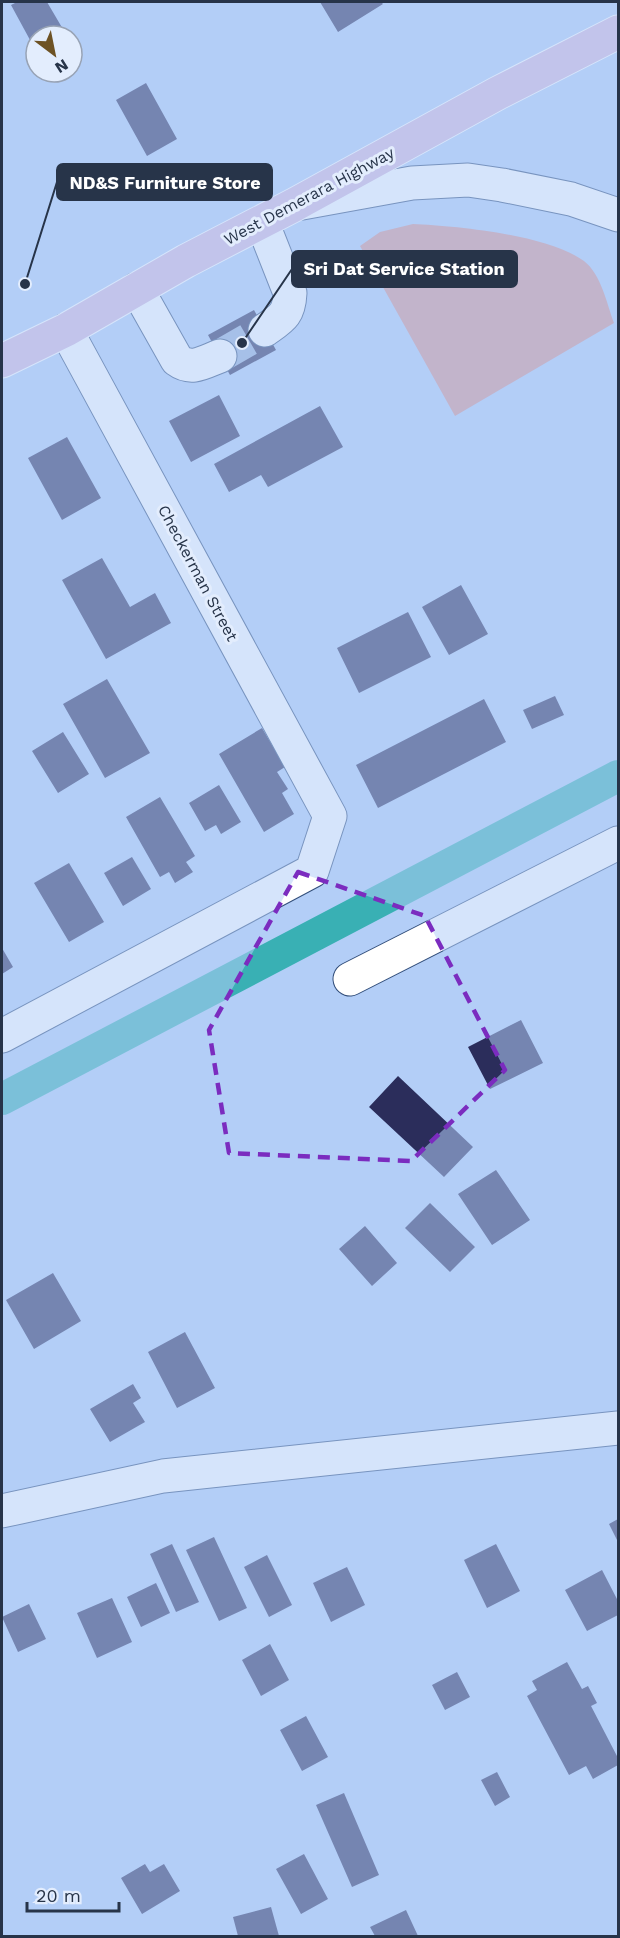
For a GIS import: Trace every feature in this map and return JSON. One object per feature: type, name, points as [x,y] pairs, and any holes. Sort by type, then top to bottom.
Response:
[{"type":"main road","name":"West Demerara Highway","points":[[2,362],[66,330],[186,261],[294,205],[498,93],[618,32]]},
{"type":"street","points":[[294,205],[412,183],[468,180],[571,199],[618,215]]},
{"type":"street","points":[[262,222],[290,293],[285,316],[265,330]]},
{"type":"street","points":[[137,289],[177,360],[184,366],[194,366],[219,356]]},
{"type":"street","name":"Checkerman Street","points":[[2,1036],[312,871],[330,816],[66,330]]},
{"type":"street","points":[[350,979],[618,843]]},
{"type":"street","points":[[2,1511],[163,1476],[618,1428]]},
{"type":"highlighted area","points":[[298,872],[425,916],[505,1070],[411,1161],[229,1153],[209,1030]]},
{"type":"shaded area","points":[[413,224],[454,227],[526,238],[568,252],[584,261],[595,274],[614,323],[455,416],[360,246],[380,232]]},
{"type":"building","points":[[17,2],[47,2],[60,24],[24,24],[24,29],[11,5]]},
{"type":"building","points":[[320,2],[381,2],[383,4],[338,32]]},
{"type":"building","points":[[146,83],[177,139],[147,156],[116,100]]},
{"type":"building","points":[[254,310],[276,350],[230,375],[208,335]]},
{"type":"building","points":[[219,395],[240,436],[191,462],[169,421]]},
{"type":"building","points":[[320,406],[343,447],[268,487],[261,475],[229,492],[214,464]]},
{"type":"building","points":[[67,437],[101,498],[62,520],[28,458]]},
{"type":"building","points":[[102,558],[130,607],[155,593],[171,623],[106,659],[62,580]]},
{"type":"building","points":[[461,585],[488,634],[449,655],[422,607]]},
{"type":"building","points":[[408,612],[431,657],[359,693],[337,648]]},
{"type":"building","points":[[107,679],[150,753],[105,778],[63,704]]},
{"type":"building","points":[[555,696],[564,715],[532,729],[523,710]]},
{"type":"building","points":[[484,699],[506,742],[378,808],[356,765]]},
{"type":"building","points":[[262,728],[285,767],[277,772],[288,789],[282,793],[294,814],[264,832],[219,754]]},
{"type":"building","points":[[63,732],[89,774],[58,793],[32,751]]},
{"type":"building","points":[[219,785],[241,822],[221,834],[216,825],[205,831],[189,803]]},
{"type":"building","points":[[160,797],[195,856],[186,862],[193,872],[175,883],[169,872],[160,877],[126,817]]},
{"type":"building","points":[[132,857],[151,889],[123,906],[104,873]]},
{"type":"building","points":[[69,863],[104,922],[69,942],[34,883]]},
{"type":"building","points":[[2,948],[13,967],[2,974]]},
{"type":"building","points":[[521,1020],[543,1063],[490,1089],[468,1047]]},
{"type":"building","points":[[398,1076],[473,1147],[444,1177],[369,1107]]},
{"type":"building","points":[[496,1170],[530,1220],[492,1245],[458,1194]]},
{"type":"building","points":[[430,1203],[475,1247],[450,1272],[405,1228]]},
{"type":"building","points":[[365,1226],[397,1263],[372,1286],[339,1249]]},
{"type":"building","points":[[53,1273],[81,1321],[34,1349],[6,1300]]},
{"type":"building","points":[[185,1332],[215,1388],[177,1408],[148,1352]]},
{"type":"building","points":[[133,1384],[141,1398],[133,1403],[145,1422],[110,1442],[90,1409]]},
{"type":"building","points":[[618,1519],[618,1542],[609,1524]]},
{"type":"building","points":[[214,1537],[247,1608],[219,1621],[186,1550]]},
{"type":"building","points":[[172,1544],[199,1602],[176,1612],[150,1554]]},
{"type":"building","points":[[496,1544],[520,1591],[487,1608],[464,1560]]},
{"type":"building","points":[[267,1555],[292,1605],[269,1617],[244,1567]]},
{"type":"building","points":[[347,1567],[365,1605],[331,1622],[313,1583]]},
{"type":"building","points":[[602,1570],[618,1601],[618,1615],[587,1631],[565,1590]]},
{"type":"building","points":[[156,1583],[170,1613],[141,1627],[127,1597]]},
{"type":"building","points":[[112,1598],[132,1642],[97,1658],[77,1613]]},
{"type":"building","points":[[29,1604],[46,1639],[18,1652],[2,1617]]},
{"type":"building","points":[[270,1644],[289,1680],[261,1696],[242,1660]]},
{"type":"building","points":[[567,1662],[582,1689],[588,1686],[597,1703],[591,1706],[618,1758],[618,1765],[593,1779],[586,1766],[569,1775],[527,1696],[537,1690],[532,1681]]},
{"type":"building","points":[[457,1672],[470,1697],[445,1710],[432,1685]]},
{"type":"building","points":[[306,1716],[328,1757],[302,1771],[280,1730]]},
{"type":"building","points":[[497,1772],[510,1797],[495,1806],[481,1780]]},
{"type":"building","points":[[344,1793],[379,1875],[352,1887],[316,1805]]},
{"type":"building","points":[[304,1854],[328,1899],[301,1914],[276,1869]]},
{"type":"building","points":[[145,1864],[150,1872],[164,1864],[180,1891],[142,1914],[121,1878]]},
{"type":"building","points":[[271,1907],[279,1936],[238,1936],[233,1917]]},
{"type":"building","points":[[406,1910],[418,1936],[375,1936],[370,1927]]},
{"type":"waterway","points":[[2,1099],[618,776]]},
{"type":"tunnel","points":[[220,356],[265,330]]},
{"type":"place","name":"ND&S Furniture Store","points":[[25,284]]},
{"type":"place","name":"Sri Dat Service Station","points":[[242,343]]}]
